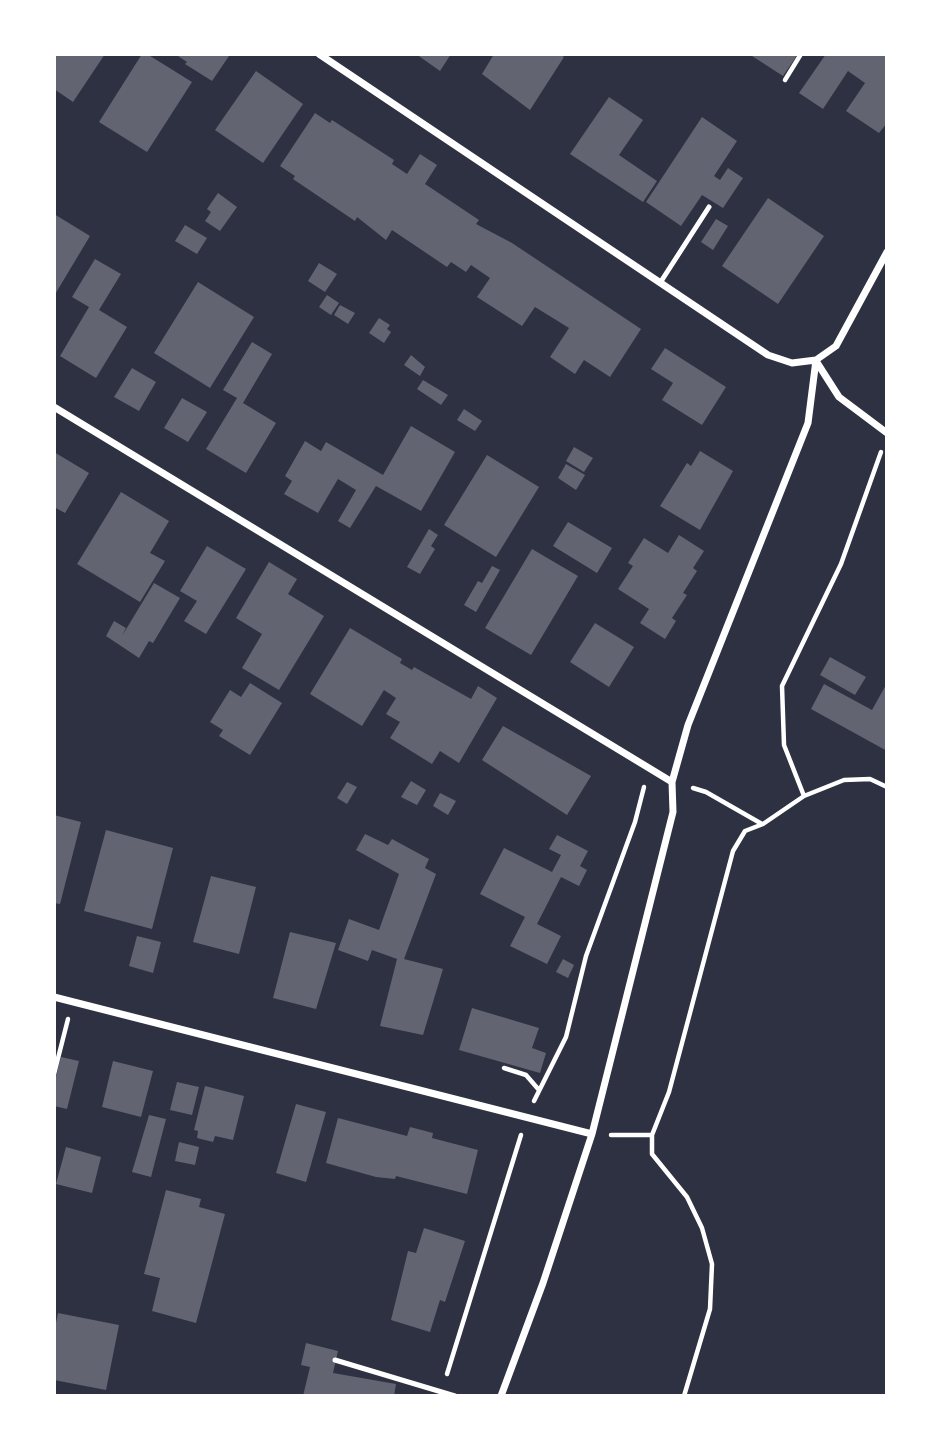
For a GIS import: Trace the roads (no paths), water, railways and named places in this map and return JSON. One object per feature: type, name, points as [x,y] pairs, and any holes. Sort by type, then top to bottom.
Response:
[{"type":"street","points":[[319,54],[768,355],[792,363],[816,360],[836,346],[887,251]]},
{"type":"street","points":[[816,360],[839,397],[887,433]]},
{"type":"street","points":[[501,1396],[543,1283],[592,1134],[673,812],[673,782],[698,699],[808,423],[816,360]]},
{"type":"street","points":[[54,407],[673,782]]},
{"type":"street","points":[[54,997],[592,1134]]},
{"type":"lane","points":[[660,283],[709,207]]},
{"type":"lane","points":[[335,1360],[455,1396]]}]
